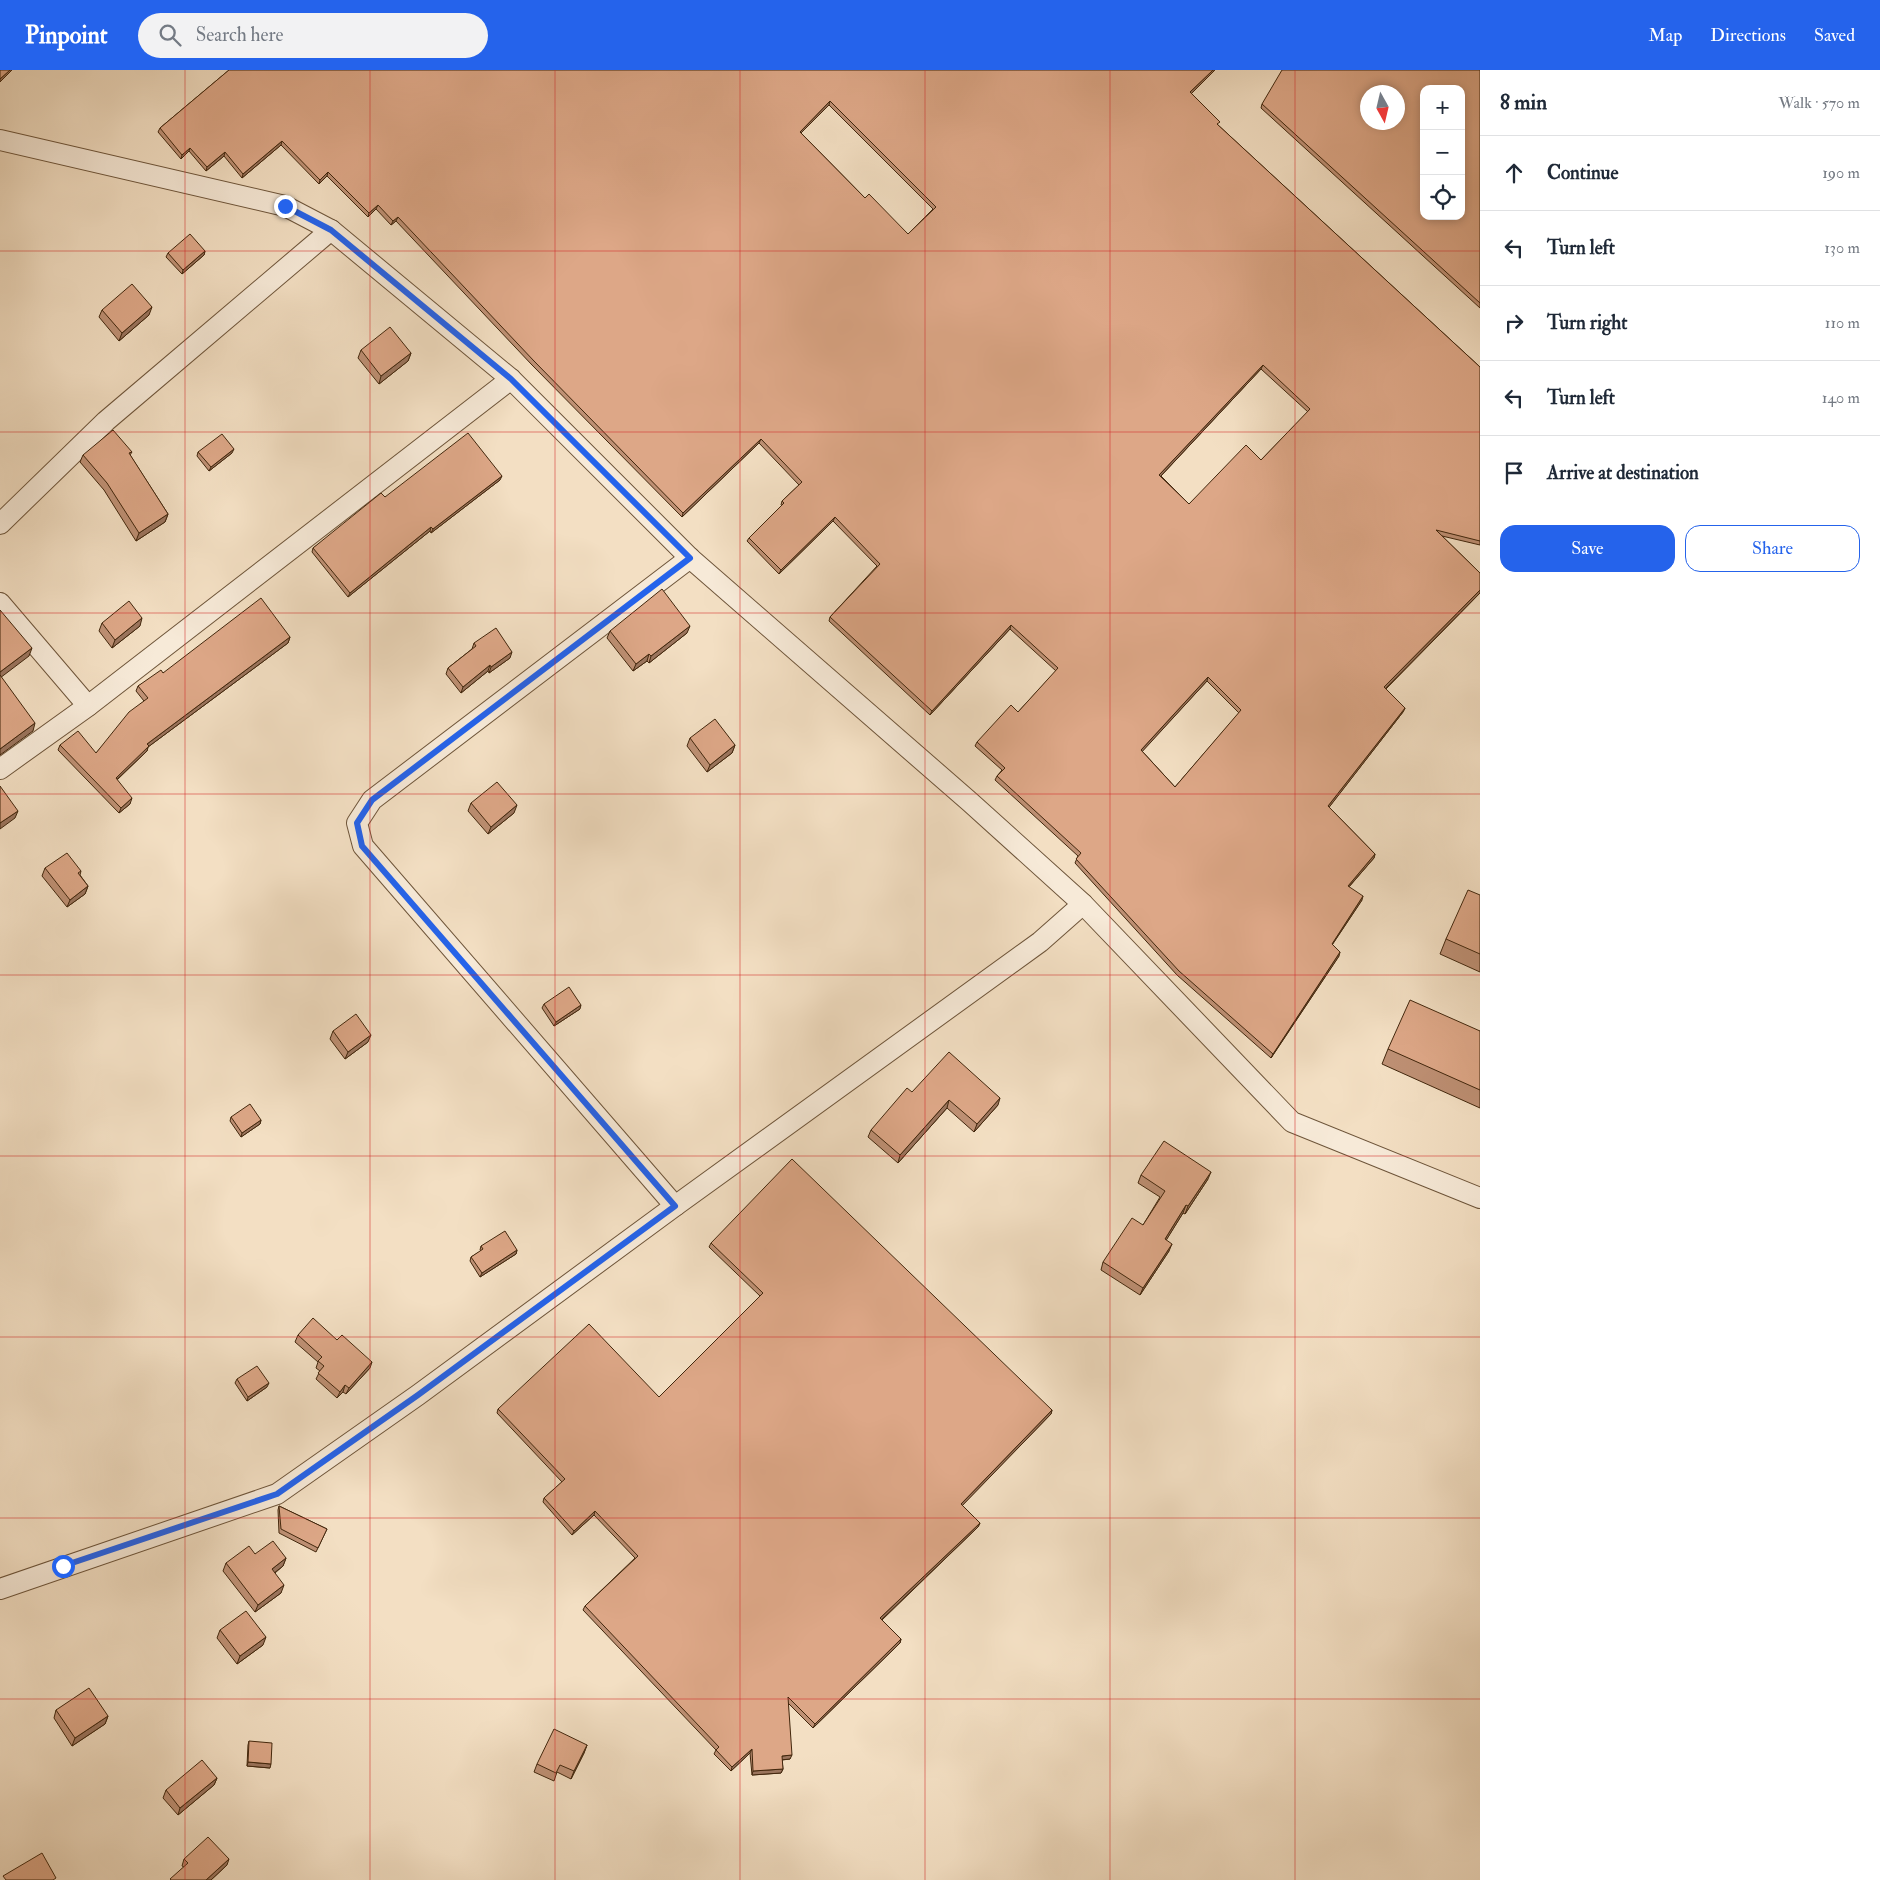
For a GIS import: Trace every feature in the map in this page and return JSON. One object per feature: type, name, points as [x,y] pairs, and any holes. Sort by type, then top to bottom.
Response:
[{"type":"street","points":[[0,140],[285,206],[331,230],[511,379],[690,558],[1083,904],[1292,1122],[1480,1198]]},
{"type":"street","points":[[0,524],[106,421],[331,230]]},
{"type":"street","points":[[0,769],[88,706],[511,379]]},
{"type":"street","points":[[675,1206],[362,846],[357,823],[372,800],[690,558]]},
{"type":"street","points":[[0,603],[88,706]]},
{"type":"street","points":[[0,1589],[277,1494],[418,1395],[1040,942],[1083,904]]},
{"type":"building","points":[[0,70],[10,70],[0,79]]},
{"type":"building","points":[[229,70],[1213,70],[1190,92],[1220,122],[1217,124],[1480,367],[1480,541],[1436,530],[1480,573],[1480,590],[1384,687],[1405,708],[1328,806],[1375,854],[1348,886],[1363,896],[1332,944],[1340,952],[1273,1054],[1179,971],[1076,859],[1081,853],[997,776],[1005,768],[977,742],[1011,705],[1018,712],[1058,668],[1011,625],[932,711],[830,617],[880,564],[835,517],[781,570],[749,538],[802,482],[761,439],[683,513],[534,361],[398,217],[393,221],[378,205],[369,213],[328,172],[320,180],[282,141],[243,174],[225,152],[207,167],[190,148],[182,155],[160,128]],"holes":[[[830,101],[936,207],[908,234],[869,194],[865,198],[800,132]],[[1263,365],[1310,409],[1261,460],[1246,445],[1189,504],[1159,475]],[[1208,677],[1241,710],[1175,787],[1141,750]]]},
{"type":"building","points":[[1282,70],[1480,70],[1480,303],[1262,104]]},
{"type":"building","points":[[190,234],[205,251],[183,270],[168,253]]},
{"type":"building","points":[[132,284],[152,307],[122,333],[102,310]]},
{"type":"building","points":[[390,327],[411,353],[381,376],[361,350]]},
{"type":"building","points":[[113,430],[132,452],[129,453],[168,514],[139,533],[107,483],[83,455]]},
{"type":"building","points":[[468,433],[502,476],[433,529],[431,527],[350,593],[313,548],[381,493],[385,497]]},
{"type":"building","points":[[222,434],[234,449],[211,467],[198,452]]},
{"type":"building","points":[[662,589],[690,626],[651,656],[649,654],[636,664],[610,631]]},
{"type":"building","points":[[261,598],[290,637],[147,744],[149,746],[116,778],[132,798],[121,808],[60,745],[78,731],[96,753],[129,712],[148,698],[138,686],[161,670],[163,673]]},
{"type":"building","points":[[129,601],[142,618],[115,640],[102,623]]},
{"type":"building","points":[[0,610],[32,648],[0,672]]},
{"type":"building","points":[[496,628],[512,652],[491,667],[490,665],[463,687],[448,668],[476,646],[474,643]]},
{"type":"building","points":[[0,675],[35,723],[0,749]]},
{"type":"building","points":[[715,719],[735,745],[710,765],[690,738]]},
{"type":"building","points":[[497,782],[517,805],[491,827],[471,803]]},
{"type":"building","points":[[0,786],[18,811],[0,823]]},
{"type":"building","points":[[67,853],[81,871],[78,873],[88,886],[70,900],[45,868]]},
{"type":"building","points":[[1468,890],[1480,895],[1480,954],[1446,939]]},
{"type":"building","points":[[569,987],[581,1005],[556,1022],[544,1004]]},
{"type":"building","points":[[1410,1000],[1480,1031],[1480,1090],[1388,1049]]},
{"type":"building","points":[[356,1014],[371,1035],[348,1052],[333,1031]]},
{"type":"building","points":[[949,1052],[1000,1098],[977,1124],[949,1100],[900,1155],[871,1130],[907,1088],[912,1092]]},
{"type":"building","points":[[250,1104],[261,1120],[242,1133],[231,1117]]},
{"type":"building","points":[[1164,1141],[1211,1172],[1188,1206],[1186,1205],[1165,1239],[1172,1244],[1143,1288],[1103,1262],[1132,1218],[1143,1225],[1165,1191],[1141,1175]]},
{"type":"building","points":[[792,1159],[1052,1410],[961,1504],[980,1523],[880,1618],[901,1639],[815,1724],[788,1697],[792,1755],[782,1756],[783,1769],[753,1771],[752,1749],[732,1767],[716,1750],[719,1747],[585,1606],[638,1556],[595,1511],[574,1531],[544,1498],[565,1479],[498,1409],[589,1324],[659,1397],[763,1293],[711,1243]]},
{"type":"building","points":[[505,1231],[517,1250],[482,1273],[471,1257],[483,1249],[481,1246]]},
{"type":"building","points":[[313,1318],[337,1340],[342,1335],[372,1362],[349,1388],[345,1385],[340,1392],[318,1373],[324,1366],[318,1361],[322,1357],[298,1335]]},
{"type":"building","points":[[257,1366],[269,1383],[248,1397],[237,1379]]},
{"type":"building","points":[[279,1506],[327,1529],[318,1548],[281,1529]]},
{"type":"building","points":[[273,1541],[286,1558],[272,1569],[284,1585],[258,1605],[226,1563],[249,1546],[255,1554]]},
{"type":"building","points":[[246,1611],[266,1637],[240,1656],[220,1630]]},
{"type":"building","points":[[89,1688],[108,1716],[75,1738],[56,1710]]},
{"type":"building","points":[[554,1729],[587,1745],[574,1771],[560,1765],[556,1773],[537,1764]]},
{"type":"building","points":[[249,1741],[272,1743],[271,1764],[248,1762]]},
{"type":"building","points":[[202,1760],[217,1778],[180,1808],[166,1790]]},
{"type":"building","points":[[208,1837],[229,1859],[206,1880],[171,1880],[188,1863],[184,1859]]},
{"type":"building","points":[[42,1853],[56,1878],[53,1880],[6,1880],[3,1876]]},
{"type":"route","points":[[63,1566],[277,1494],[418,1395],[675,1206],[362,846],[357,823],[372,800],[690,558],[511,379],[331,230],[285,206]]}]
